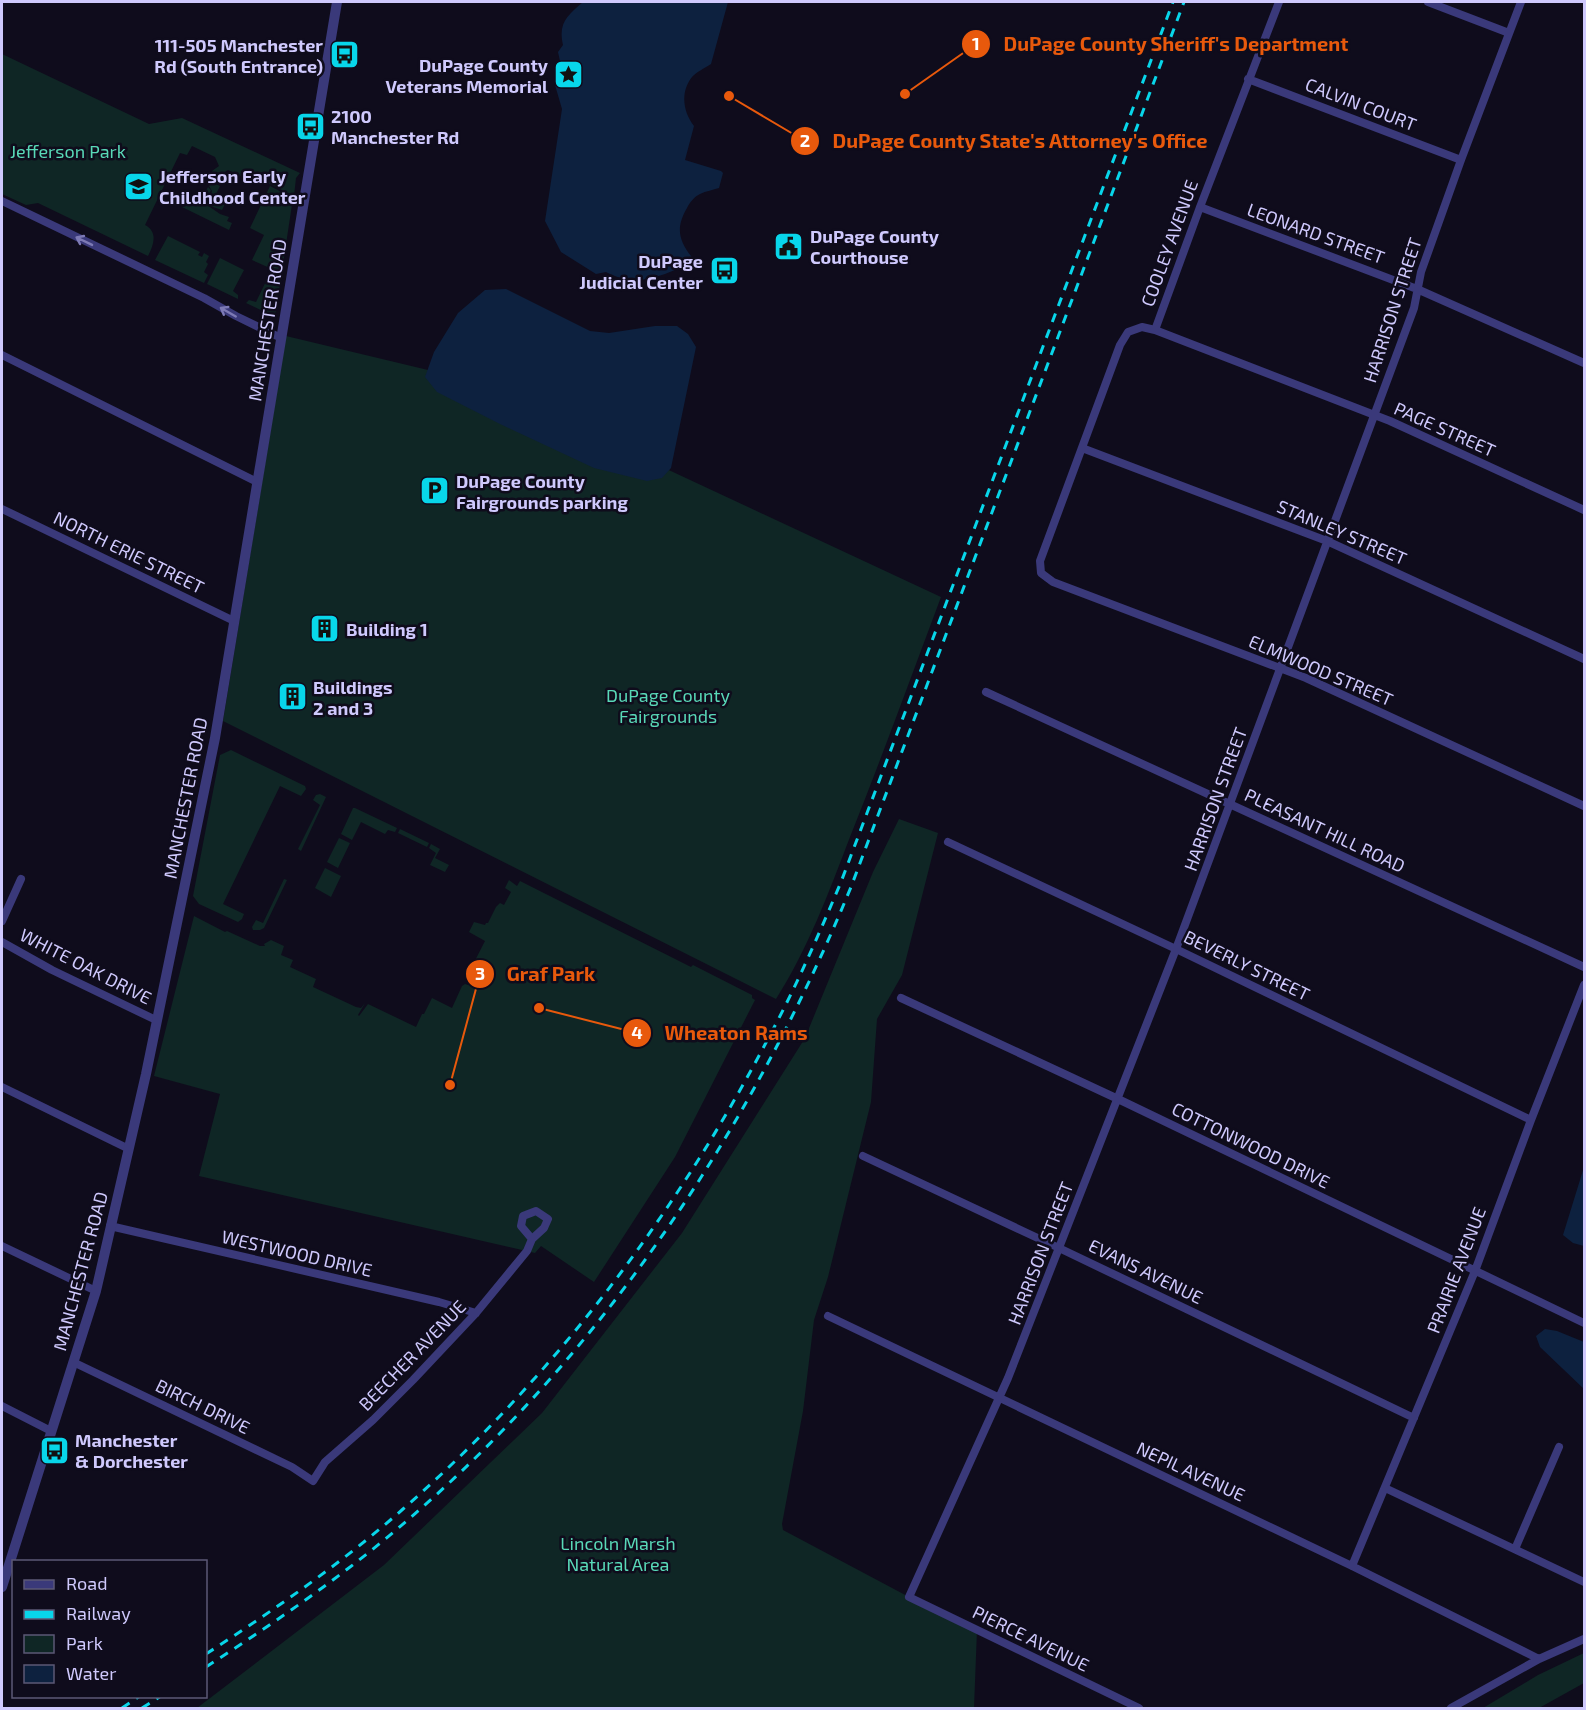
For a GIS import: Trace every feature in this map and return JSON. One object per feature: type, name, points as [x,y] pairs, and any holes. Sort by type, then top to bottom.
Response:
[{"type":"street","name":"MANCHESTER ROAD","points":[[2,1587],[6,1558],[51,1431],[96,1291],[129,1149],[213,749],[337,2]]},
{"type":"street","name":"COOLEY AVENUE","points":[[1041,573],[1042,554],[1120,345],[1128,332],[1142,327],[1155,330],[1279,2]]},
{"type":"street","points":[[1428,2],[1509,33]]},
{"type":"street","name":"HARRISON STREET","points":[[909,1597],[1000,1399],[1176,950],[1414,308],[1421,272],[1521,2]]},
{"type":"street","name":"CALVIN COURT","points":[[1248,79],[1461,160]]},
{"type":"street","points":[[2,201],[204,298],[281,338]]},
{"type":"street","name":"LEONARD STREET","points":[[1200,207],[1417,289],[1584,363]]},
{"type":"street","name":"PAGE STREET","points":[[1155,330],[1374,416],[1584,510]]},
{"type":"street","points":[[2,355],[257,482]]},
{"type":"street","name":"STANLEY STREET","points":[[1082,448],[1327,541],[1584,659]]},
{"type":"street","name":"NORTH ERIE STREET","points":[[5,510],[234,621]]},
{"type":"street","name":"ELMWOOD STREET","points":[[1041,573],[1060,585],[1306,678],[1584,806]]},
{"type":"street","name":"PLEASANT HILL ROAD","points":[[986,692],[1584,967]]},
{"type":"street","name":"BEVERLY STREET","points":[[948,842],[1531,1120]]},
{"type":"street","points":[[2,921],[21,879]]},
{"type":"street","name":"WHITE OAK DRIVE","points":[[2,942],[52,970],[156,1020]]},
{"type":"street","name":"PRAIRIE AVENUE","points":[[1352,1566],[1475,1271],[1584,985]]},
{"type":"street","name":"COTTONWOOD DRIVE","points":[[901,998],[1118,1099],[1584,1323]]},
{"type":"street","points":[[2,1087],[129,1149]]},
{"type":"street","name":"EVANS AVENUE","points":[[863,1156],[1414,1418]]},
{"type":"street","name":"WESTWOOD DRIVE","points":[[110,1226],[439,1302],[476,1313]]},
{"type":"street","name":"BEECHER AVENUE","points":[[316,1477],[325,1462],[373,1420],[476,1313],[527,1251],[532,1239]]},
{"type":"street","points":[[2,1246],[96,1291]]},
{"type":"street","name":"NEPIL AVENUE","points":[[828,1316],[1352,1566],[1539,1659]]},
{"type":"street","name":"BIRCH DRIVE","points":[[73,1362],[292,1467],[313,1481],[316,1477]]},
{"type":"street","points":[[2,1407],[51,1431]]},
{"type":"street","points":[[1515,1549],[1559,1447]]},
{"type":"street","points":[[1385,1488],[1584,1582]]},
{"type":"street","name":"PIERCE AVENUE","points":[[909,1597],[1139,1708]]},
{"type":"street","points":[[1451,1708],[1539,1659],[1584,1639]]},
{"type":"green space","name":"Jefferson Park","points":[[2,54],[149,124],[182,118],[300,173],[296,178],[294,196],[254,176],[251,181],[228,170],[221,174],[219,180],[211,178],[212,171],[219,166],[215,157],[192,146],[187,155],[180,153],[145,225],[152,231],[154,239],[148,256],[38,203],[26,205],[2,194]]},
{"type":"green space","points":[[211,182],[220,186],[214,198],[225,204],[222,210],[208,203],[212,191],[209,186]]},
{"type":"green space","points":[[270,186],[293,198],[275,317],[246,303],[249,300],[256,302],[272,269],[252,260],[264,235],[250,228]]},
{"type":"green space","points":[[208,187],[211,190],[207,205],[229,217],[227,221],[232,223],[229,230],[182,207],[198,201]]},
{"type":"green space","points":[[168,236],[200,252],[198,255],[202,257],[204,253],[209,256],[204,272],[208,275],[204,283],[155,260]]},
{"type":"green space","points":[[220,258],[244,270],[233,291],[238,295],[238,299],[207,284]]},
{"type":"green space","name":"DuPage County Fairgrounds","points":[[286,336],[428,370],[658,465],[941,597],[826,899],[788,980],[776,999],[223,721]]},
{"type":"green space","points":[[231,750],[305,786],[306,789],[301,796],[280,786],[223,904],[244,914],[238,922],[199,904],[193,896],[220,755]]},
{"type":"green space","points":[[316,795],[326,797],[301,851],[298,849],[320,805],[313,800]]},
{"type":"green space","points":[[353,808],[397,828],[395,832],[388,830],[385,834],[361,822],[352,840],[341,834]]},
{"type":"green space","name":"Lincoln Marsh Natural Area","points":[[899,819],[938,833],[902,975],[877,1019],[871,1102],[828,1277],[814,1320],[803,1411],[782,1524],[783,1530],[909,1597],[977,1630],[974,1708],[197,1708],[384,1565],[542,1413],[682,1233],[805,1038],[873,872]]},
{"type":"green space","points":[[400,829],[429,843],[427,847],[398,833]]},
{"type":"green space","points":[[339,838],[350,843],[338,868],[327,862]]},
{"type":"green space","points":[[431,844],[440,849],[435,858],[449,865],[445,872],[430,865],[436,853],[429,848]]},
{"type":"green space","points":[[325,868],[341,876],[331,897],[315,888]]},
{"type":"green space","points":[[284,879],[287,880],[264,928],[253,930],[252,927],[256,920],[263,923]]},
{"type":"green space","points":[[509,880],[517,886],[520,881],[691,967],[693,965],[752,995],[755,1000],[675,1157],[594,1282],[541,1246],[535,1253],[199,1176],[220,1094],[154,1076],[194,916],[260,946],[265,946],[264,944],[271,940],[284,946],[281,955],[293,960],[290,967],[316,979],[313,987],[356,1007],[361,1008],[365,1003],[359,1016],[368,1004],[416,1027],[432,998],[452,1008],[462,986],[470,982],[465,980],[485,941],[469,932],[474,922],[485,925],[496,907],[500,903],[504,905],[511,892],[505,888]]},
{"type":"green space","points":[[1584,1653],[1584,1683],[1539,1708],[1483,1708],[1538,1675]]},
{"type":"water","points":[[583,2],[728,2],[711,64],[692,77],[684,95],[687,115],[694,126],[685,160],[721,171],[723,173],[719,188],[696,197],[689,204],[683,216],[680,236],[695,261],[651,278],[640,280],[618,277],[606,272],[596,274],[561,252],[545,221],[562,109],[555,85],[566,89],[578,86],[582,72],[578,64],[571,60],[560,61],[558,52],[563,45],[562,31],[565,20]]},
{"type":"water","points":[[506,289],[590,331],[609,333],[655,326],[677,326],[688,334],[696,347],[671,468],[662,478],[647,481],[594,468],[437,392],[425,377],[434,352],[458,313],[485,290]]},
{"type":"water","points":[[1584,1167],[1584,1246],[1573,1243],[1563,1235]]},
{"type":"water","points":[[1545,1329],[1557,1331],[1584,1342],[1584,1389],[1540,1347],[1536,1336]]},
{"type":"railway","points":[[207,1653],[307,1585],[380,1529],[458,1458],[511,1404],[561,1348],[653,1228],[695,1166],[734,1101],[789,997],[841,882],[1173,2]]},
{"type":"railway","points":[[207,1666],[336,1578],[410,1518],[481,1452],[548,1382],[610,1307],[667,1228],[720,1147],[768,1062],[812,976],[851,887],[1184,2]]},
{"type":"railway","points":[[122,1708],[137,1698]]},
{"type":"railway","points":[[142,1708],[158,1698]]},
{"type":"place","name":"111-505 Manchester Rd (South Entrance)","points":[[344,55]]},
{"type":"place","name":"DuPage County Veterans Memorial","points":[[569,75]]},
{"type":"place","name":"DuPage County Sheriff's Department","points":[[905,94]]},
{"type":"place","name":"DuPage County State's Attorney's Office","points":[[729,96]]},
{"type":"place","name":"2100 Manchester Rd","points":[[310,126]]},
{"type":"place","name":"Jefferson Early Childhood Center","points":[[138,186]]},
{"type":"place","name":"DuPage County Courthouse","points":[[789,246]]},
{"type":"place","name":"DuPage Judicial Center","points":[[724,271]]},
{"type":"place","name":"DuPage County Fairgrounds parking","points":[[435,491]]},
{"type":"place","name":"Building 1","points":[[325,629]]},
{"type":"place","name":"Buildings 2 and 3","points":[[292,697]]},
{"type":"place","name":"Wheaton Rams","points":[[539,1008]]},
{"type":"place","name":"Graf Park","points":[[450,1085]]},
{"type":"place","name":"Manchester & Dorchester","points":[[54,1450]]}]
